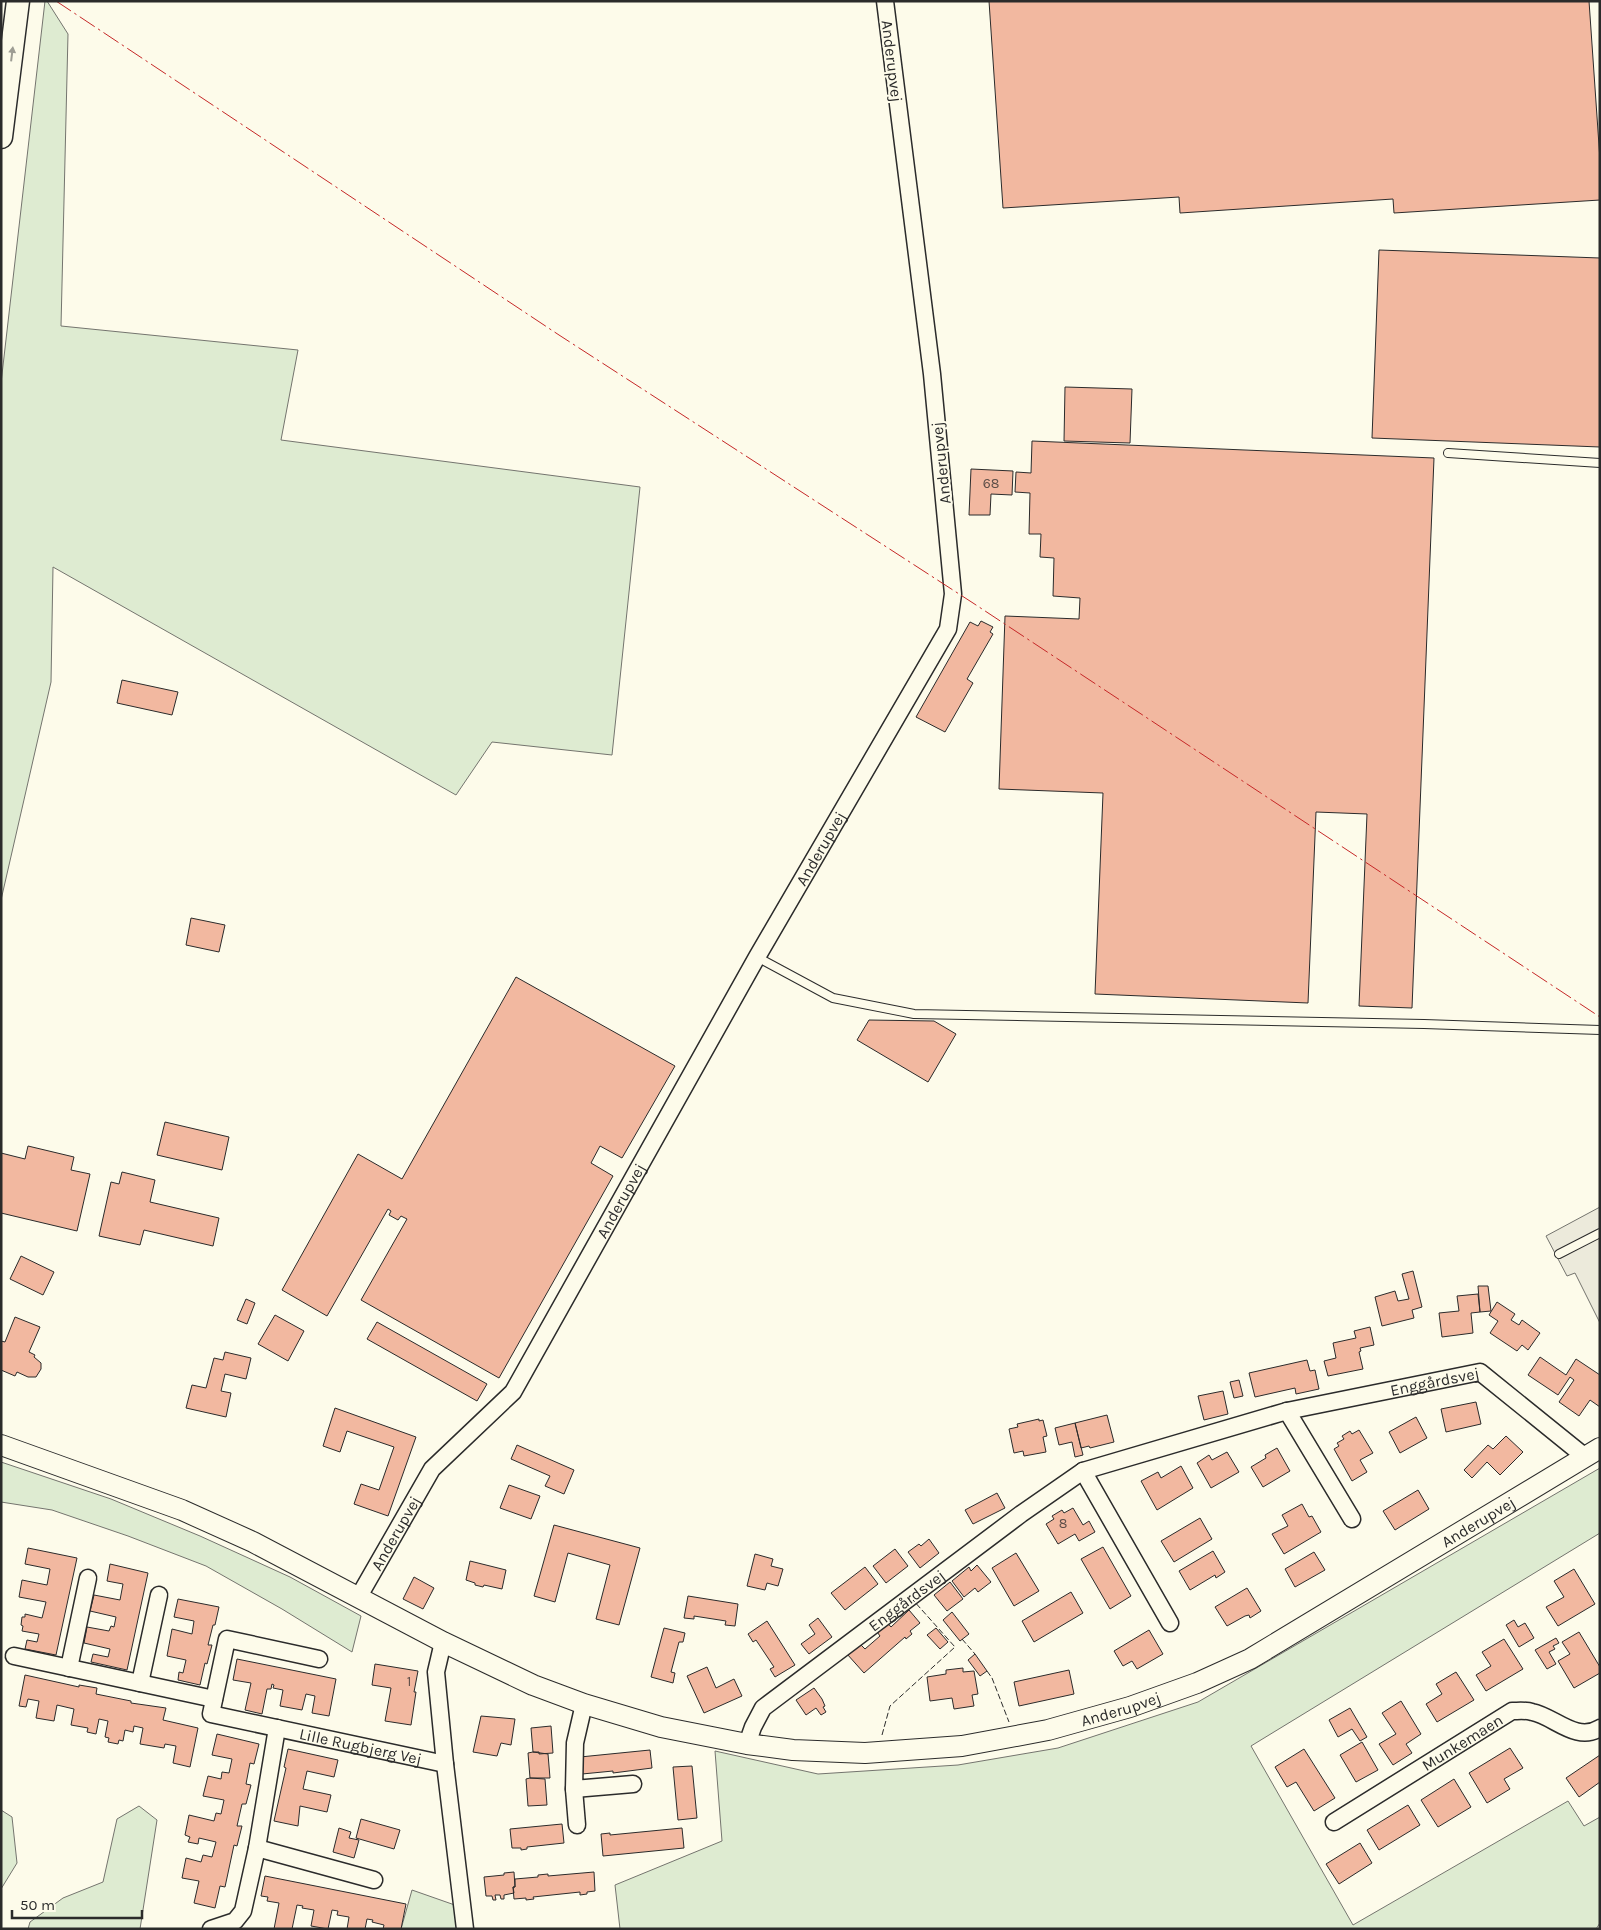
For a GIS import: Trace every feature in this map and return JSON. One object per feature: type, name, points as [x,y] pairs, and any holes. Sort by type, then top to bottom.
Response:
[{"type":"main road","points":[[1,137],[18,1]]},
{"type":"street","name":"Anderupvej","points":[[358,1598],[432,1469],[514,1392],[757,957],[948,629],[953,594],[932,374],[885,1]]},
{"type":"street","name":"Enggårdsvej","points":[[747,1744],[763,1708],[1021,1514],[1083,1471],[1287,1411],[1480,1372],[1592,1452]]},
{"type":"street","points":[[1287,1411],[1352,1519]]},
{"type":"street","name":"Anderupvej","points":[[2,1446],[182,1510],[254,1542],[442,1642],[533,1685],[584,1704],[661,1727],[747,1744],[793,1750],[866,1753],[962,1746],[1048,1730],[1130,1708],[1197,1682],[1250,1659],[1592,1452]]},
{"type":"street","points":[[1083,1471],[1170,1623]]},
{"type":"street","points":[[69,1668],[88,1578]]},
{"type":"street","points":[[140,1683],[159,1595]]},
{"type":"street","name":"Lille Rugbjerg Vej","points":[[319,1659],[227,1639],[211,1714],[444,1764]]},
{"type":"street","name":"Lille Rugbjerg Vej","points":[[442,1642],[436,1672],[444,1764],[464,1929]]},
{"type":"street","points":[[14,1656],[214,1698]]},
{"type":"street","points":[[578,1825],[574,1789],[575,1743],[584,1704]]},
{"type":"street","name":"Munkemaen","points":[[1334,1822],[1512,1711],[1533,1712],[1570,1730],[1592,1733],[1600,1728]]},
{"type":"street","name":"Lille Rugbjerg Vej","points":[[211,1929],[235,1921],[243,1912],[257,1848],[277,1728]]},
{"type":"street","points":[[574,1789],[633,1784]]},
{"type":"street","points":[[257,1848],[374,1880]]},
{"type":"lane","points":[[1448,453],[1600,463]]},
{"type":"lane","points":[[757,957],[833,998],[914,1014],[1414,1024],[1600,1030]]},
{"type":"lane","points":[[1559,1254],[1600,1233]]},
{"type":"green space","points":[[45,1],[47,1],[68,34],[61,326],[298,350],[281,440],[640,487],[612,755],[492,742],[456,795],[53,567],[51,682],[1,900],[1,383]]},
{"type":"green space","points":[[1,1462],[111,1499],[200,1536],[290,1577],[361,1616],[352,1652],[282,1609],[206,1566],[128,1536],[52,1510],[1,1502]]},
{"type":"green space","points":[[1600,1468],[1600,1533],[1251,1746],[1353,1925],[1568,1801],[1584,1826],[1600,1817],[1600,1923],[1596,1929],[620,1929],[615,1885],[722,1841],[715,1751],[818,1774],[958,1765],[1058,1748],[1198,1702]]},
{"type":"green space","points":[[139,1806],[157,1820],[140,1929],[28,1929],[30,1922],[63,1898],[103,1882],[117,1819]]},
{"type":"green space","points":[[1,1810],[12,1817],[17,1863],[1,1889]]},
{"type":"green space","points":[[412,1890],[469,1910],[473,1929],[401,1929]]},
{"type":"shaded area","points":[[1600,1207],[1600,1323],[1575,1273],[1567,1276],[1546,1236]]},
{"type":"building","points":[[989,1],[1589,1],[1600,160],[1600,200],[1394,213],[1393,199],[1180,213],[1179,197],[1003,208]]},
{"type":"building","points":[[1379,250],[1600,258],[1600,447],[1372,438]]},
{"type":"building","points":[[1065,387],[1132,389],[1130,443],[1064,441]]},
{"type":"building","points":[[1032,441],[1434,458],[1412,1008],[1359,1006],[1367,814],[1316,812],[1308,1003],[1095,994],[1103,793],[999,789],[1005,616],[1079,619],[1080,598],[1053,596],[1054,558],[1040,557],[1041,534],[1029,534],[1030,493],[1015,492],[1016,472],[1031,473]]},
{"type":"building","points":[[971,469],[1013,471],[1012,495],[991,494],[990,515],[969,515]]},
{"type":"building","points":[[981,621],[993,627],[990,632],[993,634],[967,679],[973,683],[945,732],[916,717],[970,622],[978,626]]},
{"type":"building","points":[[122,680],[178,692],[172,715],[117,703]]},
{"type":"building","points":[[191,918],[225,925],[219,952],[186,945]]},
{"type":"building","points":[[516,977],[675,1066],[622,1158],[600,1146],[591,1163],[613,1176],[499,1378],[361,1300],[407,1219],[401,1216],[398,1220],[389,1215],[391,1211],[388,1209],[327,1316],[282,1290],[358,1154],[402,1179]]},
{"type":"building","points":[[869,1020],[934,1021],[956,1034],[928,1082],[857,1040]]},
{"type":"building","points":[[165,1122],[229,1137],[222,1170],[157,1155]]},
{"type":"building","points":[[28,1146],[74,1157],[71,1170],[90,1174],[77,1231],[1,1213],[1,1153],[25,1159]]},
{"type":"building","points":[[122,1172],[155,1180],[150,1202],[219,1218],[213,1246],[144,1230],[140,1245],[99,1236],[111,1182],[119,1184]]},
{"type":"building","points":[[21,1256],[54,1272],[43,1295],[10,1279]]},
{"type":"building","points":[[1413,1271],[1422,1307],[1412,1310],[1414,1318],[1382,1326],[1375,1297],[1395,1291],[1398,1301],[1409,1299],[1402,1274]]},
{"type":"building","points":[[1478,1286],[1488,1286],[1491,1311],[1480,1312]]},
{"type":"building","points":[[1478,1294],[1480,1312],[1471,1313],[1473,1333],[1442,1337],[1439,1313],[1459,1311],[1457,1296]]},
{"type":"building","points":[[246,1299],[255,1303],[247,1324],[237,1320]]},
{"type":"building","points":[[1497,1302],[1515,1314],[1511,1320],[1519,1325],[1522,1320],[1540,1333],[1528,1350],[1522,1345],[1517,1351],[1490,1333],[1498,1321],[1489,1315]]},
{"type":"building","points":[[275,1315],[304,1331],[288,1361],[258,1344]]},
{"type":"building","points":[[15,1317],[40,1327],[29,1352],[35,1355],[34,1357],[41,1363],[41,1369],[36,1377],[28,1377],[17,1372],[15,1376],[1,1370],[1,1341],[5,1342]]},
{"type":"building","points":[[377,1322],[487,1384],[477,1401],[367,1339]]},
{"type":"building","points":[[1370,1327],[1374,1345],[1360,1348],[1361,1351],[1359,1352],[1363,1369],[1328,1376],[1324,1361],[1336,1358],[1333,1343],[1356,1338],[1354,1331]]},
{"type":"building","points":[[225,1352],[251,1358],[246,1379],[225,1374],[221,1391],[231,1393],[226,1417],[186,1408],[192,1385],[206,1388],[214,1358],[223,1360]]},
{"type":"building","points":[[1540,1357],[1566,1375],[1576,1359],[1600,1375],[1600,1407],[1590,1400],[1579,1416],[1559,1402],[1574,1380],[1570,1377],[1558,1395],[1528,1375]]},
{"type":"building","points":[[1307,1360],[1310,1371],[1315,1370],[1319,1389],[1296,1394],[1295,1388],[1255,1397],[1249,1373]]},
{"type":"building","points":[[1239,1380],[1243,1396],[1234,1398],[1230,1382]]},
{"type":"building","points":[[1223,1391],[1228,1414],[1204,1420],[1198,1396]]},
{"type":"building","points":[[1476,1402],[1481,1424],[1446,1432],[1441,1409]]},
{"type":"building","points":[[335,1408],[416,1437],[388,1516],[354,1504],[361,1484],[379,1490],[394,1447],[347,1431],[340,1452],[323,1446]]},
{"type":"building","points":[[1107,1415],[1114,1442],[1090,1448],[1089,1446],[1081,1448],[1075,1423]]},
{"type":"building","points":[[1416,1417],[1427,1438],[1400,1453],[1389,1432]]},
{"type":"building","points":[[1039,1419],[1039,1421],[1043,1420],[1047,1436],[1043,1437],[1046,1452],[1024,1456],[1023,1451],[1014,1453],[1009,1429],[1018,1427],[1017,1424]]},
{"type":"building","points":[[1075,1423],[1083,1455],[1075,1457],[1072,1442],[1059,1445],[1055,1428]]},
{"type":"building","points":[[1359,1430],[1373,1453],[1360,1460],[1367,1472],[1352,1481],[1334,1449],[1339,1446],[1337,1443],[1344,1439],[1342,1436],[1350,1431],[1352,1434]]},
{"type":"building","points":[[1506,1436],[1523,1452],[1500,1475],[1487,1462],[1472,1478],[1464,1470],[1488,1445],[1493,1449]]},
{"type":"building","points":[[517,1445],[574,1470],[564,1494],[545,1486],[550,1476],[511,1459]]},
{"type":"building","points":[[1277,1448],[1290,1471],[1263,1487],[1251,1467],[1266,1458],[1265,1455]]},
{"type":"building","points":[[1227,1452],[1239,1472],[1211,1488],[1197,1463],[1209,1455],[1212,1460]]},
{"type":"building","points":[[1181,1466],[1193,1488],[1157,1510],[1141,1481],[1158,1472],[1161,1478]]},
{"type":"building","points":[[509,1485],[540,1496],[531,1519],[500,1508]]},
{"type":"building","points":[[1418,1490],[1429,1509],[1395,1530],[1383,1511]]},
{"type":"building","points":[[997,1493],[1005,1508],[973,1524],[965,1510]]},
{"type":"building","points":[[1302,1504],[1309,1517],[1312,1516],[1321,1532],[1284,1554],[1272,1534],[1288,1526],[1282,1515]]},
{"type":"building","points":[[1073,1508],[1083,1525],[1089,1521],[1095,1532],[1079,1541],[1075,1534],[1058,1544],[1046,1524],[1054,1519],[1052,1516],[1062,1510],[1064,1513]]},
{"type":"building","points":[[1200,1518],[1212,1539],[1174,1562],[1161,1541]]},
{"type":"building","points":[[554,1525],[640,1548],[619,1625],[596,1619],[610,1565],[568,1553],[555,1602],[534,1596]]},
{"type":"building","points":[[929,1539],[939,1553],[920,1568],[908,1552],[919,1544],[921,1546]]},
{"type":"building","points":[[1103,1547],[1131,1596],[1110,1609],[1081,1559]]},
{"type":"building","points":[[28,1548],[77,1558],[56,1655],[25,1649],[27,1640],[37,1642],[39,1634],[22,1631],[22,1617],[25,1617],[25,1614],[42,1618],[46,1602],[19,1597],[22,1580],[47,1585],[50,1569],[25,1564]]},
{"type":"building","points":[[895,1549],[908,1566],[886,1583],[873,1566]]},
{"type":"building","points":[[1213,1551],[1225,1572],[1216,1578],[1215,1575],[1190,1590],[1179,1571]]},
{"type":"building","points":[[1314,1552],[1325,1570],[1295,1587],[1285,1569]]},
{"type":"building","points":[[1016,1553],[1039,1591],[1014,1606],[992,1568]]},
{"type":"building","points":[[755,1554],[773,1559],[771,1566],[783,1569],[778,1586],[767,1583],[765,1590],[747,1586]]},
{"type":"building","points":[[470,1561],[506,1570],[502,1589],[475,1585],[475,1583],[466,1580]]},
{"type":"building","points":[[110,1564],[148,1573],[127,1670],[91,1662],[93,1654],[108,1657],[110,1649],[84,1643],[87,1627],[109,1631],[111,1626],[114,1627],[116,1617],[90,1611],[94,1595],[120,1600],[123,1584],[107,1581]]},
{"type":"building","points":[[977,1565],[991,1582],[978,1592],[975,1588],[964,1597],[952,1581],[969,1567],[971,1571]]},
{"type":"building","points":[[865,1567],[878,1584],[845,1610],[831,1593]]},
{"type":"building","points":[[1574,1569],[1595,1604],[1558,1626],[1546,1607],[1564,1597],[1554,1581]]},
{"type":"building","points":[[414,1577],[434,1588],[423,1609],[403,1599]]},
{"type":"building","points":[[950,1582],[963,1599],[947,1611],[934,1595]]},
{"type":"building","points":[[1247,1588],[1261,1611],[1250,1618],[1249,1615],[1245,1616],[1227,1626],[1215,1607]]},
{"type":"building","points":[[1071,1592],[1083,1613],[1034,1642],[1022,1621]]},
{"type":"building","points":[[688,1596],[738,1604],[735,1626],[725,1625],[726,1621],[694,1616],[694,1619],[684,1618]]},
{"type":"building","points":[[178,1599],[219,1607],[208,1645],[212,1645],[207,1664],[205,1663],[200,1685],[178,1680],[179,1672],[183,1673],[186,1660],[167,1656],[172,1629],[192,1634],[194,1621],[174,1617]]},
{"type":"building","points":[[909,1610],[920,1623],[910,1631],[912,1634],[906,1639],[905,1637],[864,1673],[847,1654],[859,1643],[865,1649],[880,1636],[875,1629],[885,1620],[891,1627]]},
{"type":"building","points":[[952,1612],[969,1634],[960,1641],[943,1620]]},
{"type":"building","points":[[818,1618],[832,1637],[809,1654],[801,1644],[815,1634],[809,1625]]},
{"type":"building","points":[[1514,1620],[1518,1627],[1525,1623],[1534,1638],[1519,1647],[1506,1625]]},
{"type":"building","points":[[767,1621],[795,1665],[775,1677],[770,1669],[774,1667],[756,1640],[753,1642],[748,1634]]},
{"type":"building","points":[[664,1628],[685,1633],[683,1642],[679,1642],[671,1672],[675,1673],[673,1683],[651,1677]]},
{"type":"building","points":[[936,1628],[948,1642],[940,1649],[927,1635]]},
{"type":"building","points":[[1149,1630],[1163,1654],[1137,1669],[1132,1661],[1123,1666],[1114,1651]]},
{"type":"building","points":[[1579,1632],[1600,1667],[1600,1673],[1574,1688],[1558,1661],[1570,1654],[1562,1642]]},
{"type":"building","points":[[1556,1638],[1559,1643],[1553,1646],[1555,1649],[1549,1652],[1556,1664],[1547,1669],[1535,1650]]},
{"type":"building","points":[[1504,1639],[1523,1669],[1486,1691],[1476,1675],[1491,1666],[1482,1652]]},
{"type":"building","points":[[975,1654],[987,1671],[980,1676],[968,1660]]},
{"type":"building","points":[[237,1659],[336,1679],[329,1716],[312,1713],[315,1696],[306,1694],[302,1710],[280,1706],[283,1690],[273,1688],[274,1685],[272,1684],[271,1689],[267,1689],[262,1714],[245,1710],[251,1683],[233,1680]]},
{"type":"building","points":[[375,1664],[418,1671],[411,1725],[385,1721],[391,1688],[372,1685]]},
{"type":"building","points":[[707,1667],[716,1688],[734,1679],[742,1696],[704,1713],[687,1676]]},
{"type":"building","points":[[963,1668],[963,1672],[974,1671],[978,1694],[972,1695],[974,1706],[954,1709],[952,1698],[930,1701],[927,1677],[946,1674],[946,1670]]},
{"type":"building","points":[[1069,1670],[1074,1694],[1019,1706],[1014,1682]]},
{"type":"building","points":[[1456,1672],[1474,1700],[1437,1722],[1426,1704],[1442,1694],[1436,1684]]},
{"type":"building","points":[[25,1675],[79,1687],[79,1685],[97,1688],[96,1694],[131,1701],[131,1703],[166,1708],[163,1720],[198,1728],[190,1767],[173,1763],[176,1746],[165,1744],[164,1748],[140,1744],[143,1728],[134,1726],[133,1732],[125,1730],[123,1741],[119,1740],[118,1744],[108,1742],[109,1738],[105,1737],[108,1721],[99,1719],[96,1734],[87,1732],[88,1728],[71,1725],[74,1709],[57,1705],[54,1721],[36,1718],[39,1701],[28,1699],[26,1707],[19,1706]]},
{"type":"building","points":[[814,1688],[822,1699],[826,1712],[821,1715],[816,1708],[806,1715],[796,1700]]},
{"type":"building","points":[[1401,1701],[1421,1734],[1406,1744],[1412,1753],[1393,1765],[1379,1744],[1396,1734],[1382,1713]]},
{"type":"building","points":[[1350,1708],[1367,1737],[1360,1741],[1352,1729],[1338,1737],[1329,1720]]},
{"type":"building","points":[[481,1716],[515,1719],[511,1745],[501,1743],[497,1756],[473,1752]]},
{"type":"building","points":[[551,1726],[553,1753],[539,1754],[539,1752],[533,1752],[531,1728]]},
{"type":"building","points":[[217,1734],[259,1744],[254,1764],[250,1763],[246,1784],[251,1785],[246,1804],[242,1804],[237,1826],[242,1826],[237,1846],[234,1845],[225,1887],[220,1886],[215,1908],[194,1903],[199,1881],[182,1878],[186,1858],[201,1862],[203,1855],[212,1857],[216,1842],[199,1838],[198,1844],[188,1842],[190,1837],[185,1835],[189,1815],[214,1821],[216,1813],[221,1814],[224,1800],[203,1796],[208,1776],[221,1779],[222,1772],[229,1773],[232,1759],[212,1755]]},
{"type":"building","points":[[1362,1742],[1378,1770],[1356,1782],[1340,1755]]},
{"type":"building","points":[[1510,1748],[1523,1768],[1504,1779],[1510,1789],[1487,1803],[1469,1773]]},
{"type":"building","points":[[288,1749],[338,1760],[334,1777],[307,1771],[303,1789],[331,1795],[327,1812],[300,1806],[298,1826],[274,1821],[286,1768],[284,1767]]},
{"type":"building","points":[[1304,1749],[1335,1798],[1314,1811],[1296,1782],[1287,1787],[1275,1767]]},
{"type":"building","points":[[650,1750],[652,1768],[613,1773],[613,1771],[582,1774],[580,1757]]},
{"type":"building","points":[[528,1753],[548,1754],[550,1778],[530,1778]]},
{"type":"building","points":[[1600,1755],[1600,1782],[1579,1797],[1566,1778]]},
{"type":"building","points":[[692,1766],[697,1818],[678,1820],[673,1767]]},
{"type":"building","points":[[526,1779],[545,1779],[547,1805],[528,1806]]},
{"type":"building","points":[[1454,1779],[1471,1807],[1438,1827],[1421,1800]]},
{"type":"building","points":[[1408,1805],[1420,1825],[1379,1850],[1367,1830]]},
{"type":"building","points":[[361,1819],[400,1830],[394,1849],[356,1838]]},
{"type":"building","points":[[562,1824],[564,1843],[527,1847],[527,1849],[521,1850],[521,1848],[512,1848],[510,1829]]},
{"type":"building","points":[[339,1828],[351,1832],[349,1838],[359,1840],[354,1858],[333,1852]]},
{"type":"building","points":[[682,1828],[684,1848],[603,1856],[601,1834],[610,1833],[610,1835]]},
{"type":"building","points":[[1360,1843],[1372,1863],[1339,1884],[1326,1864]]},
{"type":"building","points":[[514,1872],[514,1893],[504,1895],[504,1899],[501,1899],[500,1895],[495,1895],[496,1900],[493,1900],[492,1896],[486,1896],[484,1877]]},
{"type":"building","points":[[594,1872],[595,1891],[587,1892],[587,1894],[580,1895],[580,1892],[533,1897],[534,1899],[526,1900],[526,1898],[514,1899],[513,1887],[515,1887],[515,1879],[548,1874],[548,1876]]},
{"type":"building","points":[[265,1876],[406,1904],[401,1929],[383,1929],[384,1925],[367,1919],[365,1929],[347,1929],[349,1917],[337,1915],[338,1911],[332,1910],[328,1929],[311,1926],[314,1910],[297,1905],[292,1929],[274,1929],[279,1903],[267,1901],[268,1897],[261,1896]]},
{"type":"fence","points":[[882,1735],[890,1706],[955,1647],[913,1600]]},
{"type":"fence","points":[[962,1639],[975,1654]]},
{"type":"fence","points":[[987,1671],[992,1678],[1009,1722]]},
{"type":"power","points":[[56,1],[559,335],[973,603],[1600,1017]]}]
